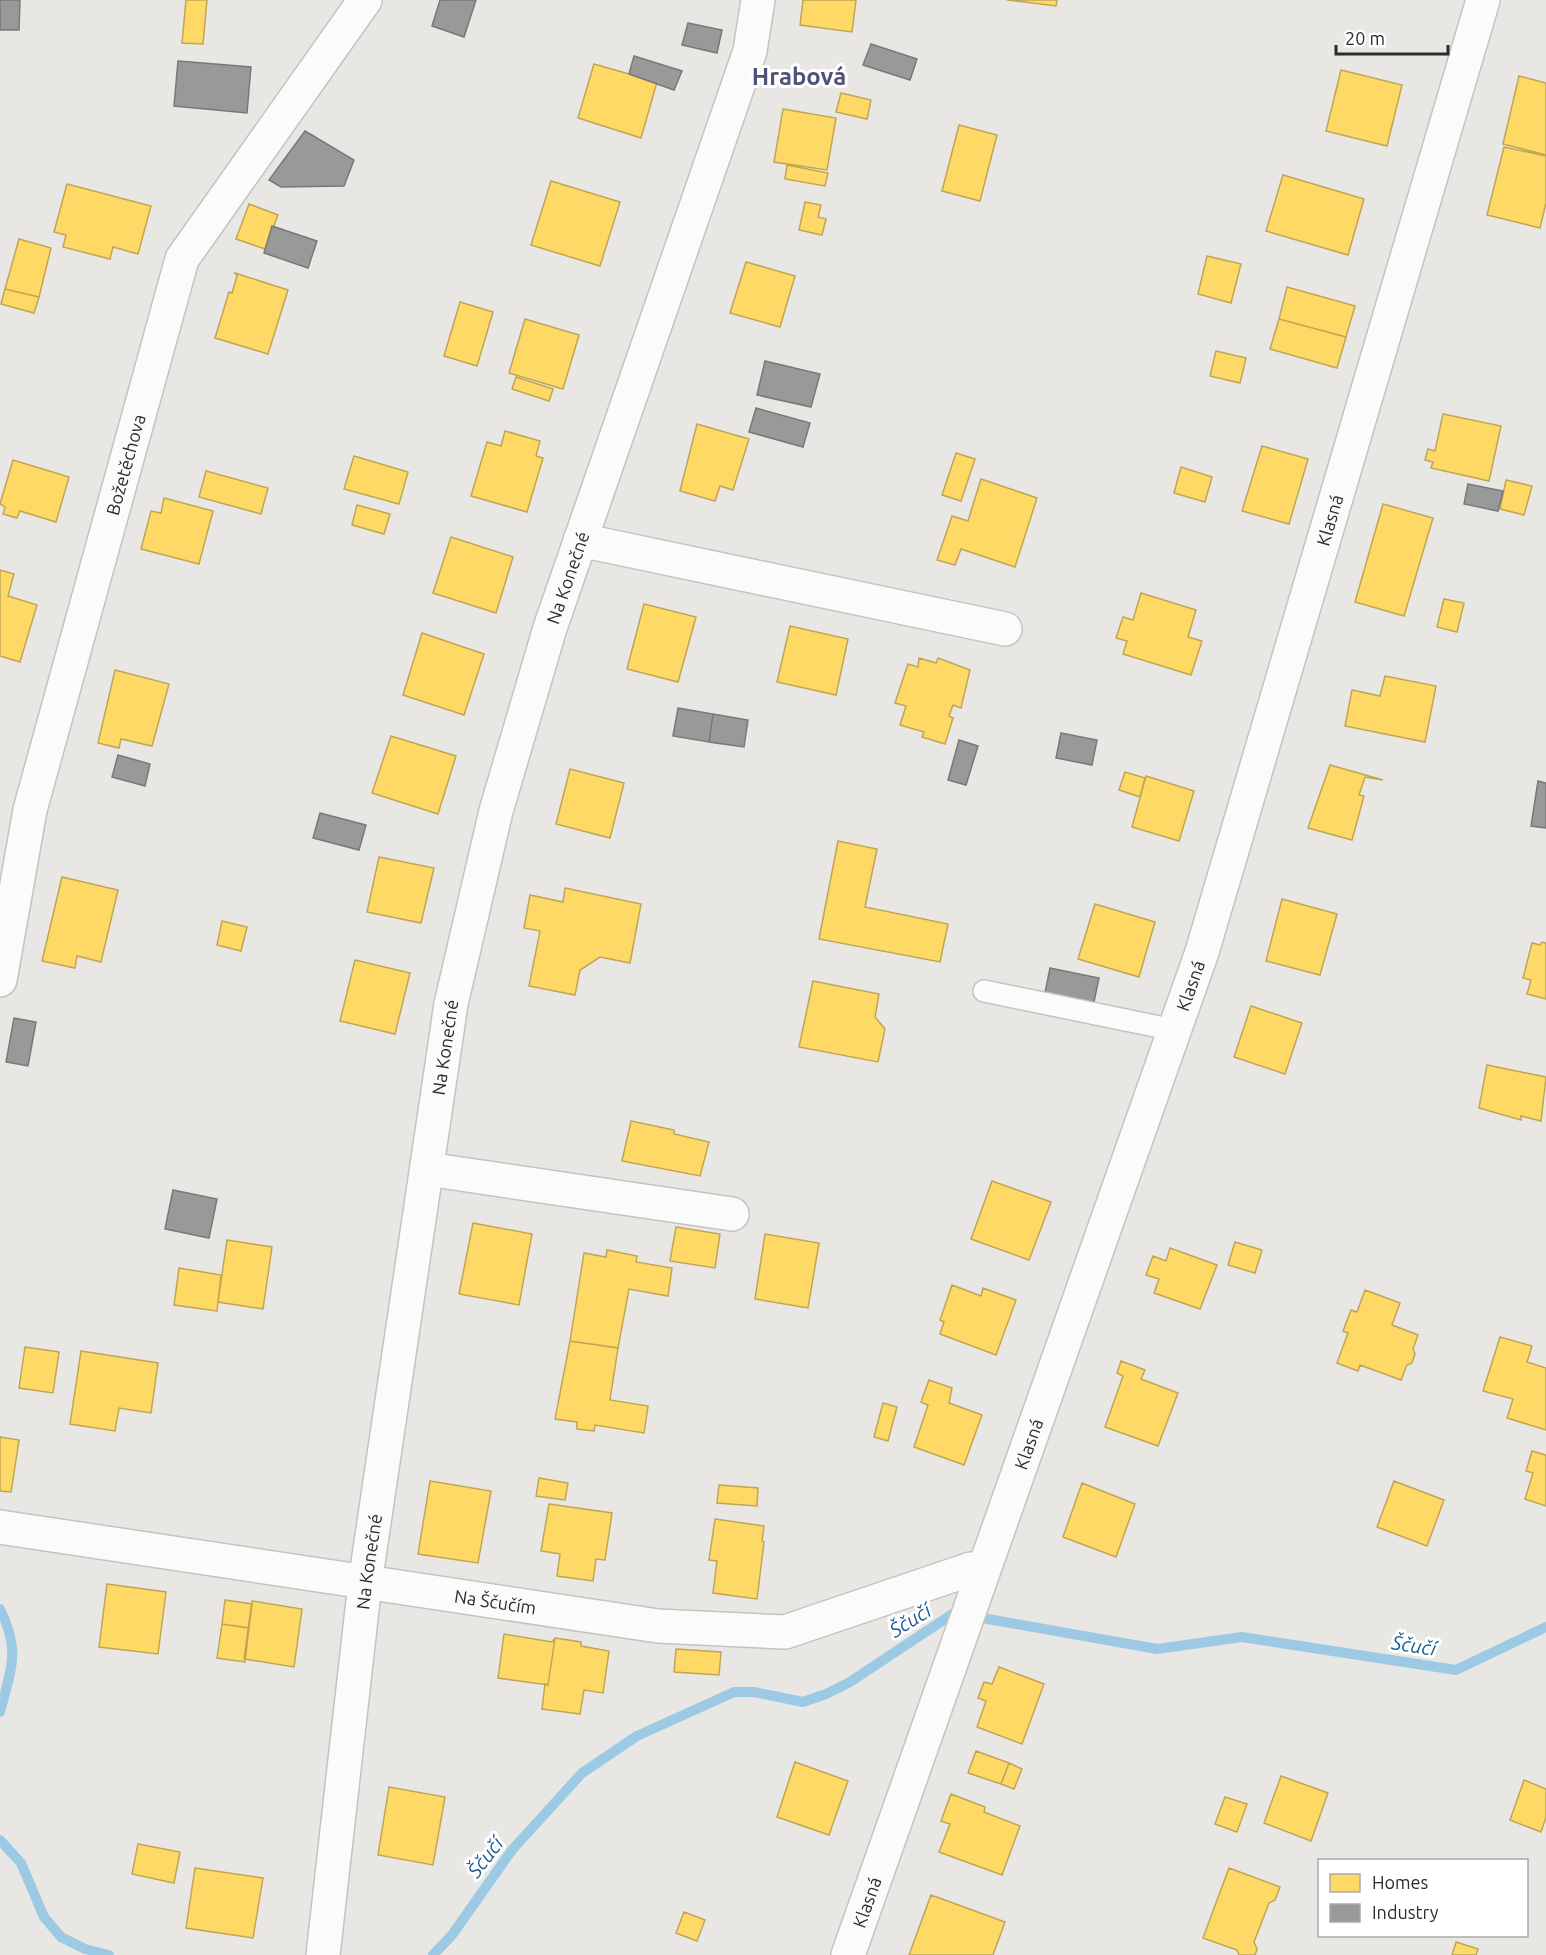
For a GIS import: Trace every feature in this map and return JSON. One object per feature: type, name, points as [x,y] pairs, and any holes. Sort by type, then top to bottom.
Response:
[{"type":"street","name":"Božetěchova","points":[[0,980],[30,810],[182,259],[365,0]]},
{"type":"street","name":"Na Konečné","points":[[323,1955],[365,1583],[451,1004],[496,811],[550,628],[750,51],[758,0]]},
{"type":"street","name":"Klasná","points":[[848,1955],[1202,952],[1483,0]]},
{"type":"street","points":[[580,540],[1005,629]]},
{"type":"street","points":[[427,1169],[732,1214]]},
{"type":"street","name":"Na Ščučím","points":[[0,1527],[658,1626],[784,1632],[971,1569],[983,1570]]},
{"type":"lane","points":[[984,991],[1174,1030]]},
{"type":"building: Homes","points":[[186,0],[207,0],[203,44],[182,43]]},
{"type":"building: Homes","points":[[803,0],[856,0],[852,32],[800,25]]},
{"type":"building: Homes","points":[[1007,0],[1057,0],[1056,6]]},
{"type":"building: Homes","points":[[594,64],[657,82],[641,138],[578,118]]},
{"type":"building: Homes","points":[[1341,70],[1402,85],[1387,146],[1326,131]]},
{"type":"building: Homes","points":[[1519,76],[1546,83],[1546,155],[1503,144]]},
{"type":"building: Homes","points":[[841,93],[871,100],[867,119],[836,112]]},
{"type":"building: Homes","points":[[783,109],[836,118],[827,170],[774,162]]},
{"type":"building: Homes","points":[[959,125],[997,135],[980,201],[942,191]]},
{"type":"building: Homes","points":[[1504,147],[1546,156],[1546,203],[1540,228],[1487,215]]},
{"type":"building: Homes","points":[[787,165],[828,173],[825,186],[785,179]]},
{"type":"building: Homes","points":[[1283,175],[1364,199],[1348,255],[1266,231]]},
{"type":"building: Homes","points":[[551,181],[620,202],[600,266],[531,245]]},
{"type":"building: Homes","points":[[67,184],[151,206],[138,254],[113,247],[110,259],[63,247],[66,235],[54,232]]},
{"type":"building: Homes","points":[[805,202],[821,205],[818,217],[826,219],[822,235],[799,230]]},
{"type":"building: Homes","points":[[249,204],[278,215],[265,249],[236,239]]},
{"type":"building: Homes","points":[[19,239],[51,248],[39,297],[5,289]]},
{"type":"building: Homes","points":[[1207,256],[1241,264],[1231,303],[1198,294]]},
{"type":"building: Homes","points":[[746,262],[795,276],[780,327],[730,313]]},
{"type":"building: Homes","points":[[235,273],[288,290],[268,354],[215,338],[229,292],[232,293],[237,276]]},
{"type":"building: Homes","points":[[1287,287],[1355,306],[1346,337],[1279,319]]},
{"type":"building: Homes","points":[[5,289],[39,297],[34,313],[1,304]]},
{"type":"building: Homes","points":[[460,302],[493,312],[477,366],[444,356]]},
{"type":"building: Homes","points":[[525,319],[579,335],[563,389],[509,373]]},
{"type":"building: Homes","points":[[1279,319],[1346,337],[1337,368],[1270,349]]},
{"type":"building: Homes","points":[[1216,351],[1246,358],[1240,383],[1210,376]]},
{"type":"building: Homes","points":[[516,377],[553,389],[549,401],[512,389]]},
{"type":"building: Homes","points":[[1443,414],[1501,426],[1489,481],[1431,468],[1433,462],[1425,460],[1428,449],[1435,451]]},
{"type":"building: Homes","points":[[697,424],[749,439],[733,490],[720,486],[715,501],[680,491]]},
{"type":"building: Homes","points":[[505,431],[540,441],[536,456],[543,458],[527,512],[471,496],[487,442],[501,446]]},
{"type":"building: Homes","points":[[1262,446],[1308,459],[1289,524],[1242,511]]},
{"type":"building: Homes","points":[[956,453],[975,459],[961,501],[942,495]]},
{"type":"building: Homes","points":[[354,456],[408,472],[399,504],[344,489]]},
{"type":"building: Homes","points":[[13,460],[69,477],[56,522],[20,511],[17,518],[3,514],[5,507],[0,504]]},
{"type":"building: Homes","points":[[1181,467],[1212,477],[1205,502],[1174,493]]},
{"type":"building: Homes","points":[[206,471],[268,488],[261,514],[199,497]]},
{"type":"building: Homes","points":[[981,479],[1037,498],[1015,567],[961,549],[955,565],[937,560],[952,516],[968,521]]},
{"type":"building: Homes","points":[[1506,480],[1532,486],[1524,515],[1500,509]]},
{"type":"building: Homes","points":[[164,498],[213,511],[199,564],[141,549],[151,511],[161,513]]},
{"type":"building: Homes","points":[[1383,504],[1433,518],[1404,616],[1355,602]]},
{"type":"building: Homes","points":[[357,505],[390,514],[384,534],[352,525]]},
{"type":"building: Homes","points":[[451,537],[513,557],[496,613],[433,593]]},
{"type":"building: Homes","points":[[0,570],[14,574],[8,596],[37,605],[20,662],[0,656]]},
{"type":"building: Homes","points":[[1141,593],[1196,610],[1188,637],[1202,641],[1191,675],[1123,654],[1127,641],[1116,638],[1123,617],[1133,620]]},
{"type":"building: Homes","points":[[1444,599],[1464,603],[1457,632],[1437,627]]},
{"type":"building: Homes","points":[[644,604],[696,617],[678,682],[627,669]]},
{"type":"building: Homes","points":[[790,626],[848,639],[836,695],[777,682]]},
{"type":"building: Homes","points":[[422,633],[484,654],[464,715],[403,695]]},
{"type":"building: Homes","points":[[919,658],[936,663],[938,658],[970,670],[961,708],[953,705],[949,716],[953,718],[945,744],[922,737],[924,732],[900,725],[906,706],[895,703],[908,664],[918,667]]},
{"type":"building: Homes","points":[[115,670],[169,684],[152,746],[121,739],[119,748],[98,743]]},
{"type":"building: Homes","points":[[1385,676],[1436,686],[1425,742],[1345,726],[1352,690],[1380,696]]},
{"type":"building: Homes","points":[[391,736],[456,756],[438,814],[372,793]]},
{"type":"building: Homes","points":[[1330,765],[1383,780],[1365,777],[1359,795],[1364,796],[1352,840],[1308,828]]},
{"type":"building: Homes","points":[[570,769],[624,783],[610,838],[556,824]]},
{"type":"building: Homes","points":[[1125,772],[1145,778],[1140,797],[1119,790]]},
{"type":"building: Homes","points":[[1146,776],[1194,791],[1179,841],[1132,827]]},
{"type":"building: Homes","points":[[838,841],[877,849],[865,907],[948,924],[940,962],[819,939]]},
{"type":"building: Homes","points":[[379,857],[434,868],[421,923],[367,912]]},
{"type":"building: Homes","points":[[62,877],[118,890],[101,962],[77,956],[75,968],[42,961]]},
{"type":"building: Homes","points":[[565,888],[641,904],[630,963],[600,957],[580,970],[575,995],[529,986],[540,931],[524,928],[530,895],[563,902]]},
{"type":"building: Homes","points":[[1282,899],[1337,914],[1320,975],[1266,961]]},
{"type":"building: Homes","points":[[1095,904],[1155,922],[1139,977],[1078,959]]},
{"type":"building: Homes","points":[[222,921],[247,927],[241,951],[217,945]]},
{"type":"building: Homes","points":[[1542,942],[1546,943],[1546,999],[1527,994],[1531,980],[1523,978],[1532,943],[1540,945]]},
{"type":"building: Homes","points":[[355,960],[410,973],[395,1034],[340,1021]]},
{"type":"building: Homes","points":[[813,981],[879,994],[875,1017],[885,1029],[878,1062],[799,1047]]},
{"type":"building: Homes","points":[[1251,1006],[1302,1023],[1285,1074],[1234,1057]]},
{"type":"building: Homes","points":[[1487,1065],[1546,1077],[1541,1121],[1521,1116],[1521,1120],[1479,1108]]},
{"type":"building: Homes","points":[[631,1121],[674,1130],[674,1134],[709,1142],[700,1176],[622,1161]]},
{"type":"building: Homes","points":[[992,1181],[1051,1202],[1029,1260],[971,1239]]},
{"type":"building: Homes","points":[[473,1223],[532,1234],[519,1305],[459,1294]]},
{"type":"building: Homes","points":[[676,1227],[720,1234],[715,1268],[670,1261]]},
{"type":"building: Homes","points":[[765,1234],[819,1243],[808,1308],[755,1299]]},
{"type":"building: Homes","points":[[227,1240],[272,1247],[263,1309],[218,1302]]},
{"type":"building: Homes","points":[[1235,1242],[1262,1250],[1255,1273],[1228,1265]]},
{"type":"building: Homes","points":[[1170,1248],[1217,1265],[1200,1309],[1154,1293],[1159,1279],[1146,1275],[1153,1256],[1166,1261]]},
{"type":"building: Homes","points":[[607,1250],[637,1256],[636,1262],[672,1268],[668,1296],[629,1289],[618,1348],[570,1341],[584,1253],[606,1257]]},
{"type":"building: Homes","points":[[179,1268],[221,1275],[217,1311],[174,1305]]},
{"type":"building: Homes","points":[[952,1285],[981,1296],[983,1288],[1016,1300],[996,1355],[940,1334],[944,1322],[940,1320]]},
{"type":"building: Homes","points":[[1365,1290],[1400,1303],[1392,1325],[1418,1335],[1413,1349],[1415,1354],[1412,1363],[1407,1365],[1401,1380],[1360,1365],[1358,1371],[1337,1363],[1348,1333],[1343,1331],[1351,1310],[1357,1312]]},
{"type":"building: Homes","points":[[1500,1337],[1532,1346],[1527,1362],[1546,1368],[1546,1430],[1507,1418],[1513,1399],[1483,1391]]},
{"type":"building: Homes","points":[[570,1341],[618,1348],[610,1400],[648,1406],[644,1433],[595,1425],[594,1431],[577,1429],[577,1422],[555,1419]]},
{"type":"building: Homes","points":[[25,1347],[59,1352],[53,1393],[19,1388]]},
{"type":"building: Homes","points":[[81,1351],[158,1363],[151,1413],[119,1408],[115,1431],[70,1424]]},
{"type":"building: Homes","points":[[1121,1361],[1145,1370],[1141,1379],[1178,1393],[1158,1446],[1105,1427],[1123,1376],[1117,1373]]},
{"type":"building: Homes","points":[[929,1380],[952,1388],[949,1403],[982,1415],[964,1465],[914,1447],[928,1405],[921,1402]]},
{"type":"building: Homes","points":[[883,1403],[897,1407],[888,1441],[874,1437]]},
{"type":"building: Homes","points":[[0,1437],[19,1440],[11,1492],[0,1491]]},
{"type":"building: Homes","points":[[1532,1451],[1546,1455],[1546,1506],[1525,1499],[1533,1473],[1526,1471]]},
{"type":"building: Homes","points":[[539,1478],[568,1483],[565,1500],[536,1496]]},
{"type":"building: Homes","points":[[430,1481],[491,1491],[478,1563],[418,1554]]},
{"type":"building: Homes","points":[[1394,1481],[1444,1500],[1427,1546],[1377,1527]]},
{"type":"building: Homes","points":[[1082,1483],[1135,1504],[1116,1557],[1063,1537]]},
{"type":"building: Homes","points":[[719,1485],[758,1488],[757,1506],[717,1503]]},
{"type":"building: Homes","points":[[549,1504],[612,1513],[605,1560],[596,1559],[593,1581],[557,1576],[560,1554],[541,1551]]},
{"type":"building: Homes","points":[[715,1519],[764,1526],[757,1599],[713,1593],[717,1561],[709,1560]]},
{"type":"building: Homes","points":[[107,1584],[166,1592],[158,1654],[99,1647]]},
{"type":"building: Homes","points":[[225,1600],[252,1604],[249,1628],[222,1624]]},
{"type":"building: Homes","points":[[252,1601],[302,1609],[294,1667],[244,1659]]},
{"type":"building: Homes","points":[[222,1624],[249,1628],[245,1662],[217,1658]]},
{"type":"building: Homes","points":[[504,1634],[552,1642],[555,1638],[548,1685],[498,1678]]},
{"type":"building: Homes","points":[[555,1638],[581,1642],[581,1646],[609,1651],[603,1693],[584,1690],[580,1714],[542,1709]]},
{"type":"building: Homes","points":[[676,1649],[721,1652],[719,1675],[674,1672]]},
{"type":"building: Homes","points":[[999,1667],[1044,1684],[1022,1744],[977,1727],[986,1701],[978,1698],[984,1682],[992,1684]]},
{"type":"building: Homes","points":[[976,1751],[1009,1763],[1001,1784],[968,1773]]},
{"type":"building: Homes","points":[[795,1762],[848,1781],[829,1835],[777,1817]]},
{"type":"building: Homes","points":[[1009,1763],[1022,1769],[1014,1789],[1001,1784]]},
{"type":"building: Homes","points":[[1281,1776],[1328,1793],[1311,1841],[1264,1823]]},
{"type":"building: Homes","points":[[1524,1780],[1546,1789],[1546,1817],[1541,1832],[1510,1820]]},
{"type":"building: Homes","points":[[389,1787],[445,1797],[433,1865],[378,1855]]},
{"type":"building: Homes","points":[[951,1794],[985,1807],[984,1812],[1020,1826],[1002,1875],[939,1852],[950,1824],[941,1821]]},
{"type":"building: Homes","points":[[1225,1797],[1247,1804],[1237,1832],[1215,1824]]},
{"type":"building: Homes","points":[[138,1844],[180,1852],[174,1883],[132,1874]]},
{"type":"building: Homes","points":[[195,1868],[263,1878],[253,1938],[186,1928]]},
{"type":"building: Homes","points":[[1229,1868],[1280,1887],[1275,1900],[1269,1903],[1254,1942],[1257,1949],[1255,1955],[1239,1955],[1237,1950],[1203,1938]]},
{"type":"building: Homes","points":[[931,1895],[1005,1922],[993,1955],[909,1955]]},
{"type":"building: Homes","points":[[684,1912],[705,1920],[697,1941],[676,1933]]},
{"type":"building: Homes","points":[[1456,1942],[1478,1949],[1476,1955],[1452,1955]]},
{"type":"building: Industry","points":[[0,0],[20,0],[19,30],[0,30]]},
{"type":"building: Industry","points":[[440,0],[476,0],[464,37],[432,26]]},
{"type":"building: Industry","points":[[688,23],[722,30],[717,53],[682,45]]},
{"type":"building: Industry","points":[[871,44],[917,59],[910,80],[863,65]]},
{"type":"building: Industry","points":[[634,56],[682,71],[674,90],[629,74]]},
{"type":"building: Industry","points":[[178,61],[251,67],[247,113],[174,106]]},
{"type":"building: Industry","points":[[305,131],[354,160],[344,186],[281,187],[269,180]]},
{"type":"building: Industry","points":[[272,226],[317,241],[308,268],[264,253]]},
{"type":"building: Industry","points":[[765,361],[820,374],[811,407],[757,395]]},
{"type":"building: Industry","points":[[756,408],[810,423],[803,447],[749,432]]},
{"type":"building: Industry","points":[[1468,484],[1503,491],[1498,511],[1464,504]]},
{"type":"building: Industry","points":[[678,708],[713,714],[709,742],[673,736]]},
{"type":"building: Industry","points":[[713,714],[748,720],[744,747],[709,742]]},
{"type":"building: Industry","points":[[1061,733],[1097,740],[1092,765],[1056,758]]},
{"type":"building: Industry","points":[[959,740],[978,746],[966,785],[948,780]]},
{"type":"building: Industry","points":[[118,755],[150,764],[145,786],[112,777]]},
{"type":"building: Industry","points":[[1538,781],[1546,783],[1546,828],[1531,826]]},
{"type":"building: Industry","points":[[320,813],[366,825],[359,850],[313,838]]},
{"type":"building: Industry","points":[[1050,968],[1099,978],[1094,1002],[1045,993]]},
{"type":"building: Industry","points":[[14,1018],[36,1022],[28,1066],[6,1062]]},
{"type":"building: Industry","points":[[173,1190],[217,1199],[209,1238],[165,1229]]},
{"type":"waterway","name":"Ščučí","points":[[0,1609],[12,1649],[10,1672],[0,1712]]},
{"type":"waterway","name":"Ščučí","points":[[433,1955],[452,1935],[512,1850],[582,1773],[637,1736],[734,1692],[754,1692],[803,1702],[826,1694],[850,1682],[954,1613],[1157,1649],[1242,1637],[1456,1670],[1546,1627]]},
{"type":"waterway","name":"Ščučí","points":[[0,1840],[21,1863],[44,1917],[61,1937],[85,1949],[109,1955]]},
{"type":"district","name":"Hrabová","points":[[799,76]]}]
